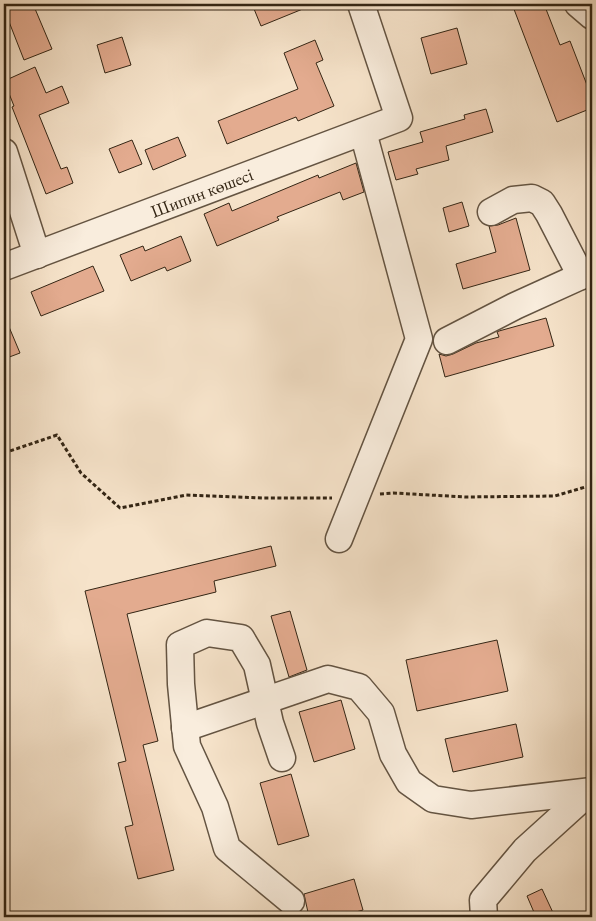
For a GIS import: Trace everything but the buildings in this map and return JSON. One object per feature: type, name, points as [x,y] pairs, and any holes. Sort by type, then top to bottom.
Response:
[{"type":"street","name":"Шипин көшесі","points":[[4,267],[400,118],[361,4]]},
{"type":"street","points":[[578,4],[592,16]]},
{"type":"street","points":[[339,539],[419,339],[362,132]]},
{"type":"street","points":[[4,152],[37,255]]},
{"type":"street","points":[[447,342],[515,306],[587,273],[542,203],[532,198],[513,200],[491,212]]},
{"type":"street","points":[[282,758],[265,701],[257,665],[241,638],[207,632],[180,645],[181,684],[187,746],[215,807],[227,848],[291,900]]},
{"type":"street","points":[[185,728],[328,679],[359,687],[381,713],[393,754],[409,782],[433,799],[471,805],[591,792]]},
{"type":"street","points":[[484,917],[483,900],[525,850],[591,792]]},
{"type":"path","points":[[4,453],[57,435],[81,474],[120,508],[186,495],[263,498],[356,497],[393,493],[466,497],[555,496],[592,485]]}]
